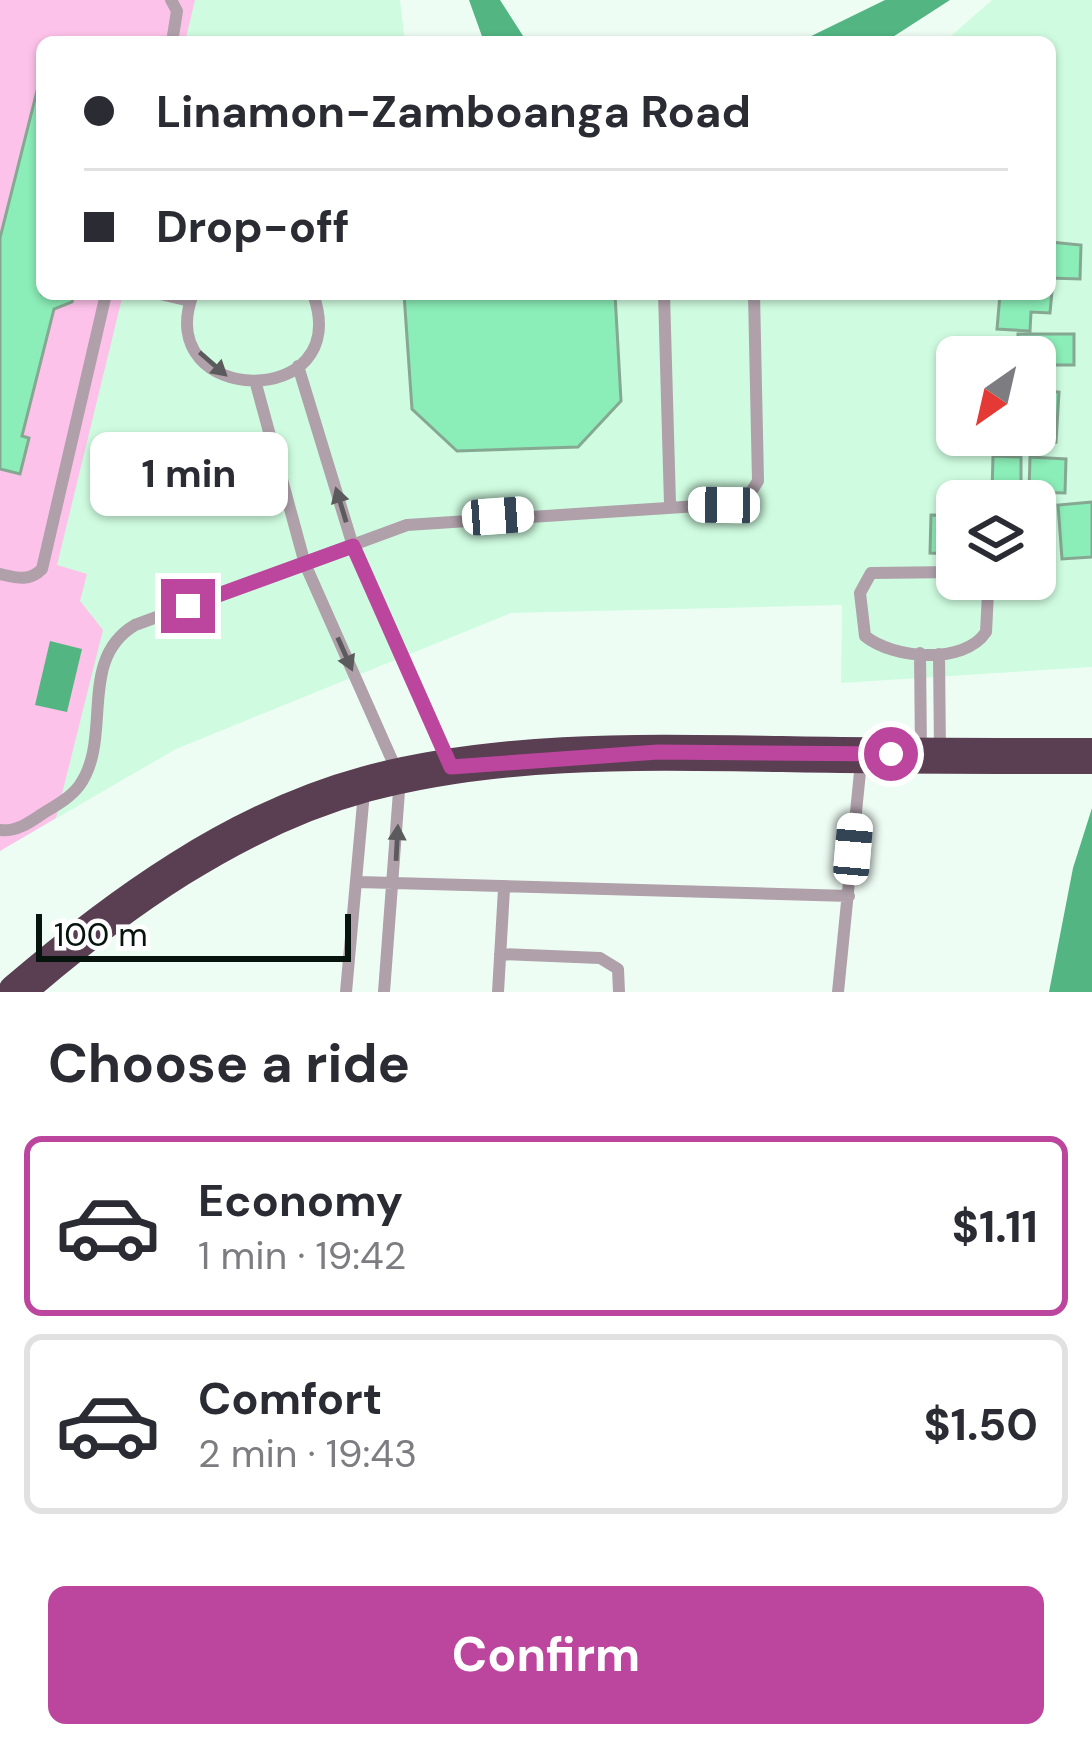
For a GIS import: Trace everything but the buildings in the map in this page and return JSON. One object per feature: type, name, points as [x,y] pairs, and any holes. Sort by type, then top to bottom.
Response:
[{"type":"highway","points":[[16,992],[114,911],[180,869],[265,822],[382,781],[451,767],[638,753],[1083,756]]},
{"type":"lane","points":[[171,0],[177,11],[173,36]]},
{"type":"lane","points":[[0,574],[20,579],[34,577],[42,569],[105,300]]},
{"type":"lane","points":[[192,300],[188,321],[202,359],[235,381],[256,384],[298,366],[318,328],[314,300]]},
{"type":"lane","points":[[664,300],[670,504]]},
{"type":"lane","points":[[0,830],[30,823],[81,784],[91,756],[102,665],[121,633],[407,525],[670,504],[735,506],[754,494],[758,481],[754,300]]},
{"type":"lane","points":[[298,366],[353,546],[451,767]]},
{"type":"lane","points":[[256,384],[305,564],[382,781],[395,883],[384,992]]},
{"type":"lane","points":[[936,572],[877,571],[863,581],[860,628],[865,636],[891,650],[939,653],[970,648],[986,632],[988,600]]},
{"type":"lane","points":[[920,653],[930,753]]},
{"type":"lane","points":[[930,753],[939,653]]},
{"type":"lane","points":[[838,992],[861,755]]},
{"type":"lane","points":[[346,992],[358,882],[382,781]]},
{"type":"lane","points":[[358,882],[849,896]]},
{"type":"lane","points":[[496,988],[504,889]]},
{"type":"lane","points":[[500,954],[600,958],[618,969],[619,992]]},
{"type":"shaded area","points":[[0,0],[400,0],[404,36],[36,36],[36,300],[1056,300],[1056,36],[951,36],[992,0],[1092,0],[1092,667],[841,683],[842,605],[511,613],[176,749],[0,851]]},
{"type":"shaded area","points":[[0,0],[195,0],[186,36],[36,36],[36,300],[122,300],[57,565],[87,574],[80,601],[103,630],[56,818],[0,851]]},
{"type":"shaded area","points":[[469,0],[500,0],[523,36],[482,36]]},
{"type":"shaded area","points":[[885,0],[950,0],[894,36],[811,36]]},
{"type":"shaded area","points":[[50,641],[82,649],[67,712],[35,705]]},
{"type":"shaded area","points":[[1092,808],[1092,992],[1049,992],[1073,868]]},
{"type":"route","points":[[188,606],[353,546],[451,767],[658,752],[891,754]]}]
